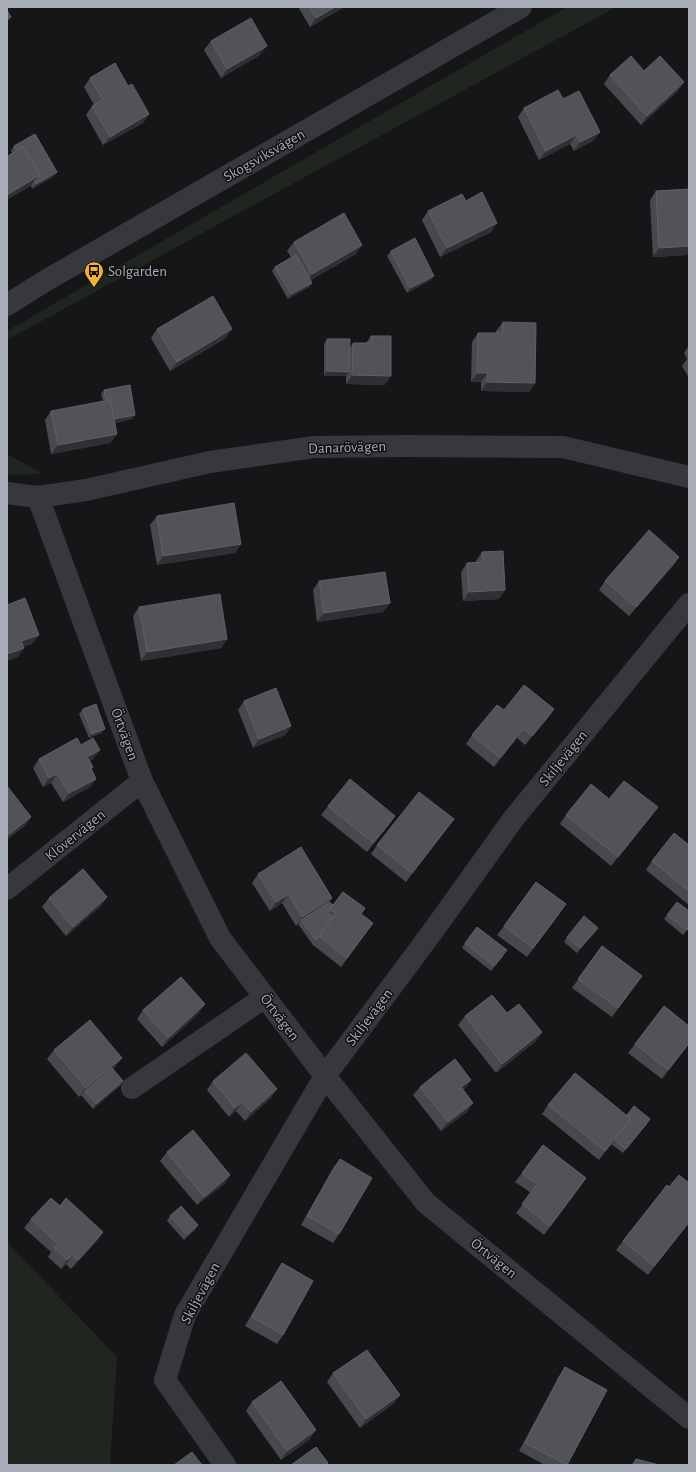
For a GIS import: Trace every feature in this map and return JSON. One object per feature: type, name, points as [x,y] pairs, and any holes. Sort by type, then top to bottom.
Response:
[{"type":"street","name":"Skogsviksvägen","points":[[7,305],[521,7]]},
{"type":"street","name":"Danarövägen","points":[[7,492],[38,497],[86,490],[210,462],[314,447],[563,447],[689,478]]},
{"type":"street","name":"Örtvägen","points":[[38,497],[142,781],[220,938],[426,1203],[689,1418]]},
{"type":"street","name":"Skiljevägen","points":[[225,1465],[165,1380],[185,1315],[326,1076],[514,818],[689,604]]},
{"type":"street","name":"Klövervägen","points":[[7,889],[142,781]]},
{"type":"street","points":[[132,1088],[265,997]]},
{"type":"shaded area","points":[[567,7],[616,7],[7,340],[7,331]]},
{"type":"shaded area","points":[[7,454],[43,474],[7,475]]},
{"type":"shaded area","points":[[7,1242],[117,1357],[110,1465],[7,1465]]},
{"type":"building","points":[[309,7],[335,7],[316,18]]},
{"type":"building","points":[[7,10],[11,17],[7,20]]},
{"type":"building","points":[[251,18],[267,46],[227,69],[211,41]]},
{"type":"building","points":[[631,56],[644,71],[660,56],[684,82],[647,116],[610,75]]},
{"type":"building","points":[[115,63],[128,86],[132,84],[149,114],[110,137],[92,106],[103,100],[90,78]]},
{"type":"building","points":[[558,90],[563,99],[579,91],[600,132],[580,142],[576,135],[546,151],[524,108]]},
{"type":"building","points":[[35,134],[57,172],[36,184],[34,181],[37,180],[40,175],[23,147],[17,151],[14,146]]},
{"type":"building","points":[[23,147],[40,175],[7,195],[7,154],[8,156]]},
{"type":"building","points":[[689,189],[689,246],[659,248],[656,191]]},
{"type":"building","points":[[482,192],[497,223],[447,248],[428,211],[462,194],[466,201]]},
{"type":"building","points":[[344,213],[362,245],[312,274],[294,242]]},
{"type":"building","points":[[415,238],[434,276],[410,288],[391,251]]},
{"type":"building","points":[[296,255],[312,283],[291,294],[275,267]]},
{"type":"building","points":[[213,296],[232,329],[177,362],[157,329]]},
{"type":"building","points":[[503,322],[536,323],[535,383],[487,382],[488,373],[477,373],[478,333],[502,333]]},
{"type":"building","points":[[371,336],[391,336],[391,376],[352,375],[353,343],[372,343]]},
{"type":"building","points":[[327,339],[350,339],[349,372],[327,371]]},
{"type":"building","points":[[130,385],[135,415],[114,419],[110,400],[106,400],[104,390]]},
{"type":"building","points":[[110,400],[117,434],[58,445],[51,411]]},
{"type":"building","points":[[234,503],[241,544],[163,556],[157,516]]},
{"type":"building","points":[[649,530],[679,557],[636,607],[605,581]]},
{"type":"building","points":[[503,551],[505,590],[469,592],[467,563],[483,562],[482,552]]},
{"type":"building","points":[[385,572],[390,603],[324,613],[319,581]]},
{"type":"building","points":[[220,594],[227,639],[147,652],[139,607]]},
{"type":"building","points":[[25,598],[39,635],[21,641],[24,648],[7,654],[7,605]]},
{"type":"building","points":[[524,685],[554,709],[532,736],[523,729],[500,758],[472,735],[497,705],[504,710]]},
{"type":"building","points":[[276,688],[291,726],[259,739],[244,701]]},
{"type":"building","points":[[96,704],[105,729],[92,734],[83,709]]},
{"type":"building","points":[[77,738],[81,745],[93,738],[100,750],[87,757],[93,767],[91,768],[96,779],[69,793],[57,774],[49,778],[39,759]]},
{"type":"building","points":[[350,779],[395,816],[373,843],[328,806]]},
{"type":"building","points":[[624,781],[658,807],[618,857],[566,815],[591,784],[609,799]]},
{"type":"building","points":[[7,786],[31,817],[7,836]]},
{"type":"building","points":[[419,792],[454,819],[412,873],[377,845]]},
{"type":"building","points":[[674,833],[689,845],[689,891],[652,861]]},
{"type":"building","points":[[301,847],[332,898],[302,917],[289,894],[276,902],[258,874]]},
{"type":"building","points":[[83,869],[107,897],[73,927],[49,898]]},
{"type":"building","points":[[536,882],[566,904],[533,948],[504,926]]},
{"type":"building","points":[[343,892],[365,908],[361,914],[373,923],[347,958],[319,936],[336,913],[330,909]]},
{"type":"building","points":[[329,902],[333,905],[327,913],[333,917],[316,940],[301,920]]},
{"type":"building","points":[[677,902],[689,911],[689,927],[687,930],[667,915]]},
{"type":"building","points":[[584,916],[598,928],[580,948],[567,937]]},
{"type":"building","points":[[477,927],[507,950],[494,966],[465,943]]},
{"type":"building","points":[[602,946],[642,976],[618,1008],[578,979]]},
{"type":"building","points":[[181,977],[205,1004],[168,1038],[143,1010]]},
{"type":"building","points":[[492,995],[507,1013],[519,1004],[542,1032],[502,1064],[465,1016]]},
{"type":"building","points":[[664,1006],[689,1026],[689,1043],[668,1070],[635,1044]]},
{"type":"building","points":[[90,1020],[122,1058],[86,1088],[54,1050]]},
{"type":"building","points":[[246,1053],[277,1089],[251,1112],[242,1102],[235,1108],[213,1081]]},
{"type":"building","points":[[455,1059],[471,1080],[461,1087],[473,1103],[448,1122],[420,1087]]},
{"type":"building","points":[[112,1068],[123,1081],[96,1104],[85,1091]]},
{"type":"building","points":[[575,1073],[631,1119],[605,1151],[548,1105]]},
{"type":"building","points":[[634,1106],[650,1119],[626,1149],[614,1139],[631,1119],[627,1115]]},
{"type":"building","points":[[193,1130],[230,1175],[204,1197],[167,1152]]},
{"type":"building","points":[[543,1145],[586,1178],[550,1226],[522,1204],[537,1184],[522,1173]]},
{"type":"building","points":[[340,1159],[372,1178],[339,1234],[307,1216]]},
{"type":"building","points":[[679,1175],[689,1183],[689,1222],[654,1266],[623,1241],[667,1185],[669,1187]]},
{"type":"building","points":[[51,1198],[60,1206],[66,1198],[103,1232],[78,1260],[72,1255],[67,1260],[54,1248],[58,1244],[31,1219]]},
{"type":"building","points":[[181,1206],[198,1225],[187,1235],[170,1216]]},
{"type":"building","points":[[282,1263],[313,1281],[283,1335],[252,1317]]},
{"type":"building","points":[[367,1350],[400,1395],[366,1419],[333,1373]]},
{"type":"building","points":[[565,1367],[607,1390],[567,1465],[525,1443]]},
{"type":"building","points":[[281,1381],[316,1430],[287,1451],[252,1402]]},
{"type":"building","points":[[316,1447],[328,1463],[326,1465],[291,1465]]},
{"type":"building","points":[[192,1452],[202,1465],[174,1465]]},
{"type":"building","points":[[636,1459],[659,1465],[634,1465]]},
{"type":"place","name":"Solgarden","points":[[94,288]]}]
